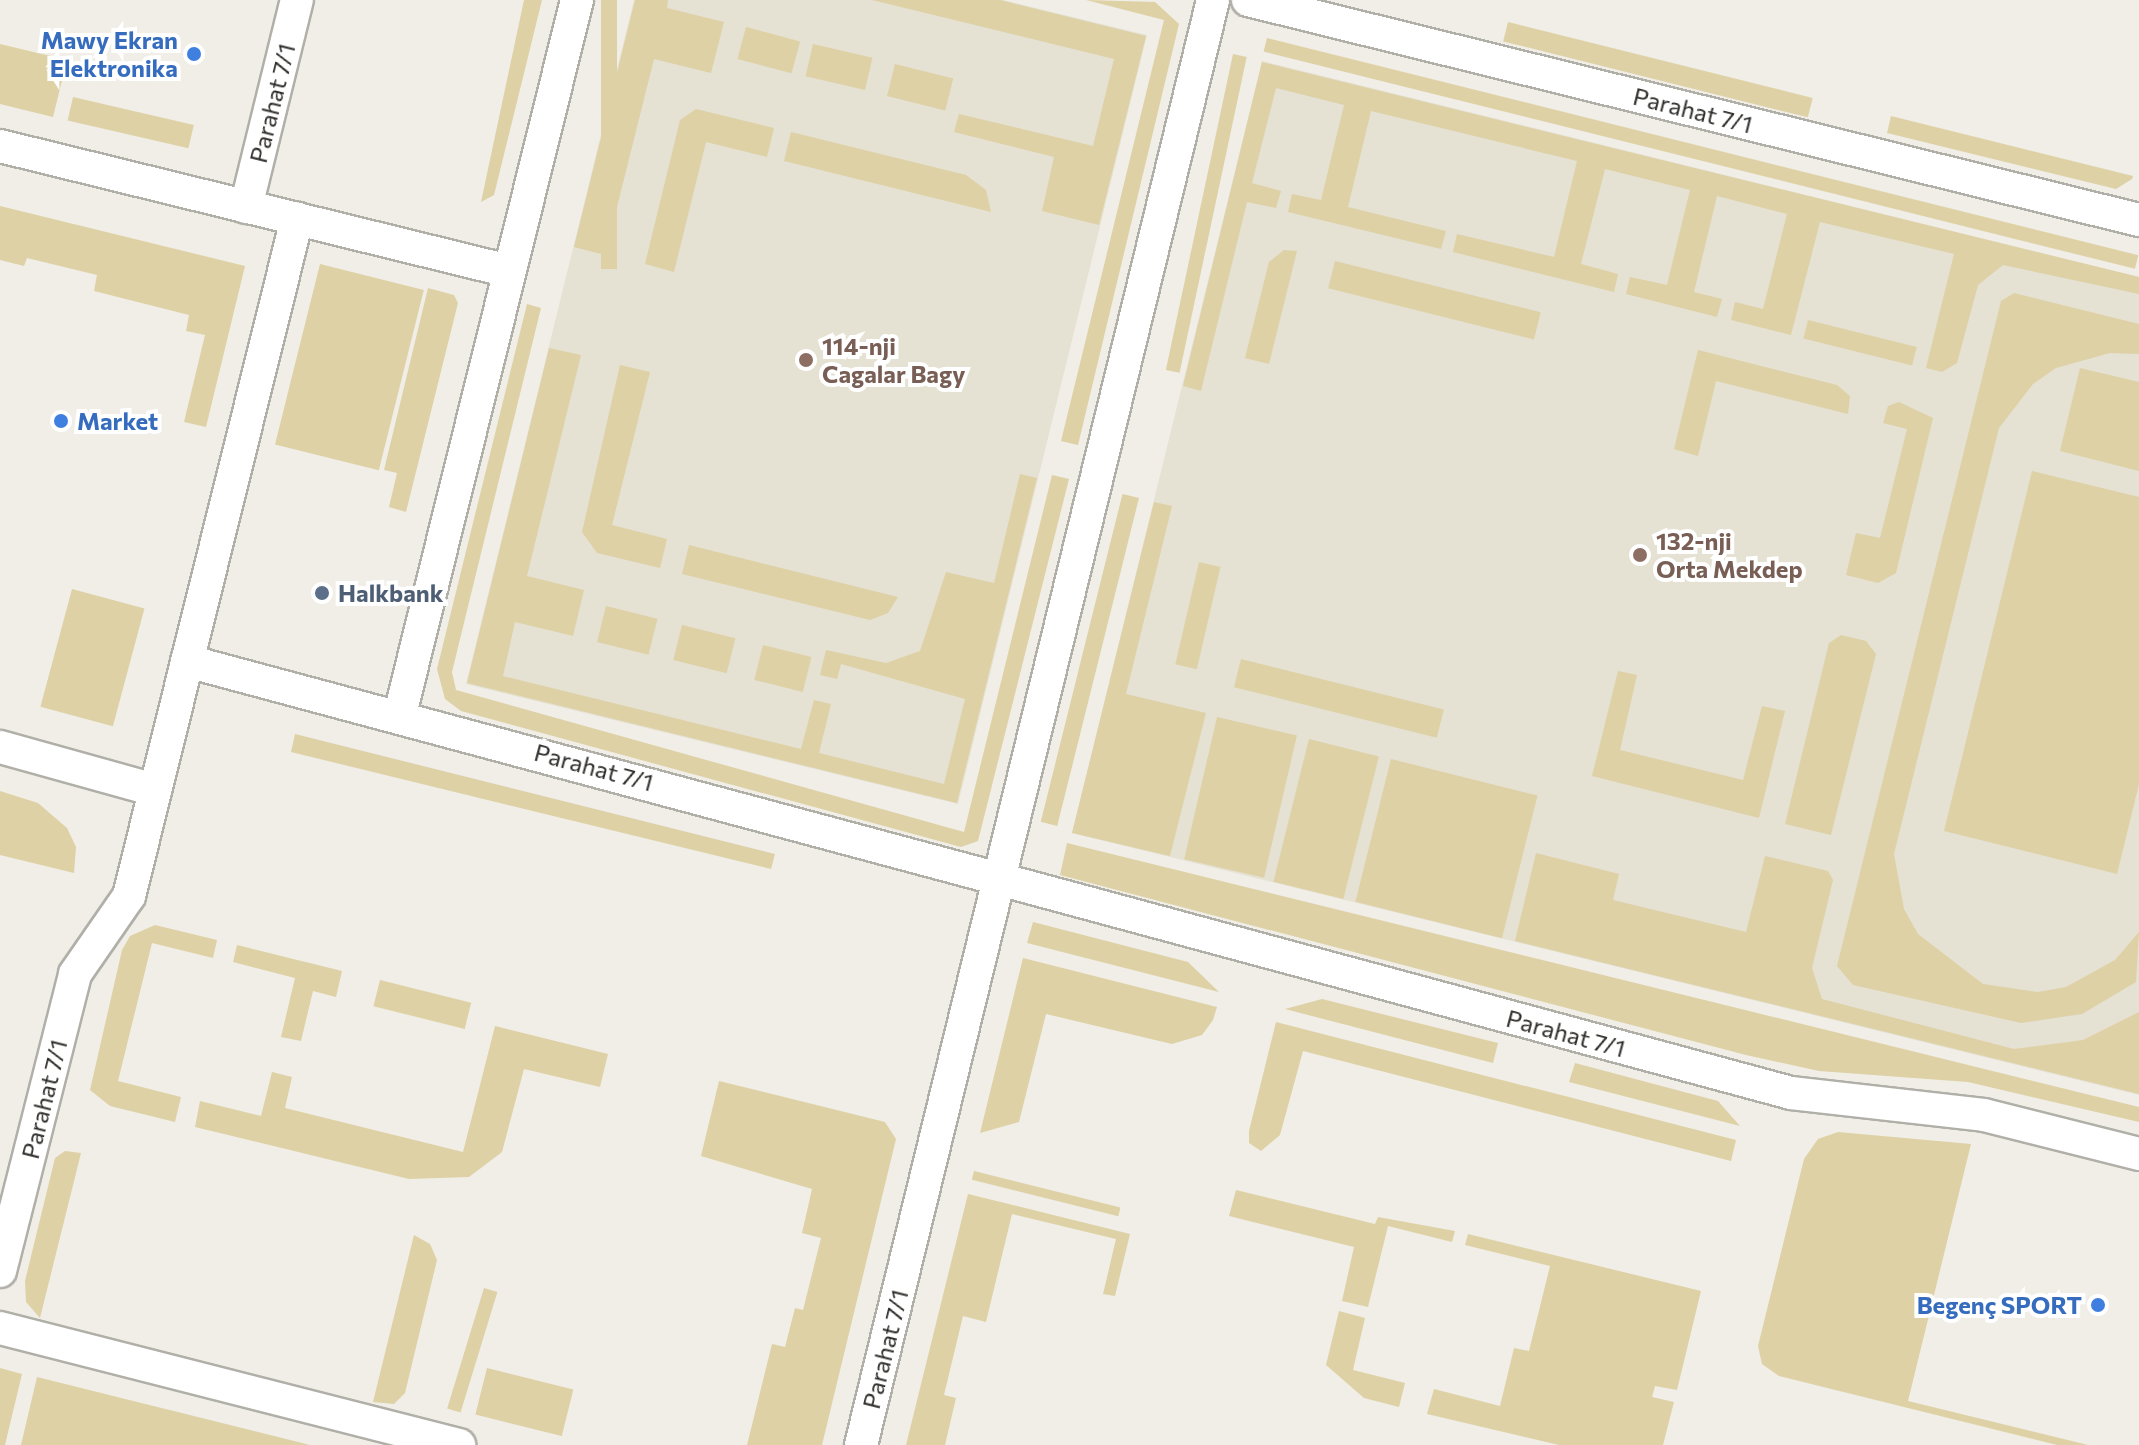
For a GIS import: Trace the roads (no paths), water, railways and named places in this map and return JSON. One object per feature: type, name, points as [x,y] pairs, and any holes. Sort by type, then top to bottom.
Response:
[{"type":"street","name":"Parahat 7/1","points":[[246,207],[297,0]]},
{"type":"street","points":[[400,714],[577,0]]},
{"type":"street","points":[[999,879],[1213,0]]},
{"type":"street","name":"Parahat 7/1","points":[[1248,0],[2139,220]]},
{"type":"street","points":[[0,146],[509,271]]},
{"type":"street","name":"Parahat 7/1","points":[[0,1271],[75,974],[129,896],[297,219]]},
{"type":"street","name":"Parahat 7/1","points":[[187,661],[400,714],[1791,1093],[1984,1115],[2139,1154]]},
{"type":"street","points":[[0,747],[155,790]]},
{"type":"street","name":"Parahat 7/1","points":[[861,1445],[999,879]]},
{"type":"street","points":[[0,1328],[459,1445]]},
{"type":"place","name":"Mawy Ekran Elektronika","points":[[194,54]]},
{"type":"place","name":"114-nji Cagalar Bagy","points":[[806,360]]},
{"type":"place","name":"Market","points":[[61,421]]},
{"type":"place","name":"132-nji Orta Mekdep","points":[[1640,555]]},
{"type":"place","name":"Halkbank","points":[[322,593]]},
{"type":"place","name":"Begenç SPORT","points":[[2098,1305]]}]
